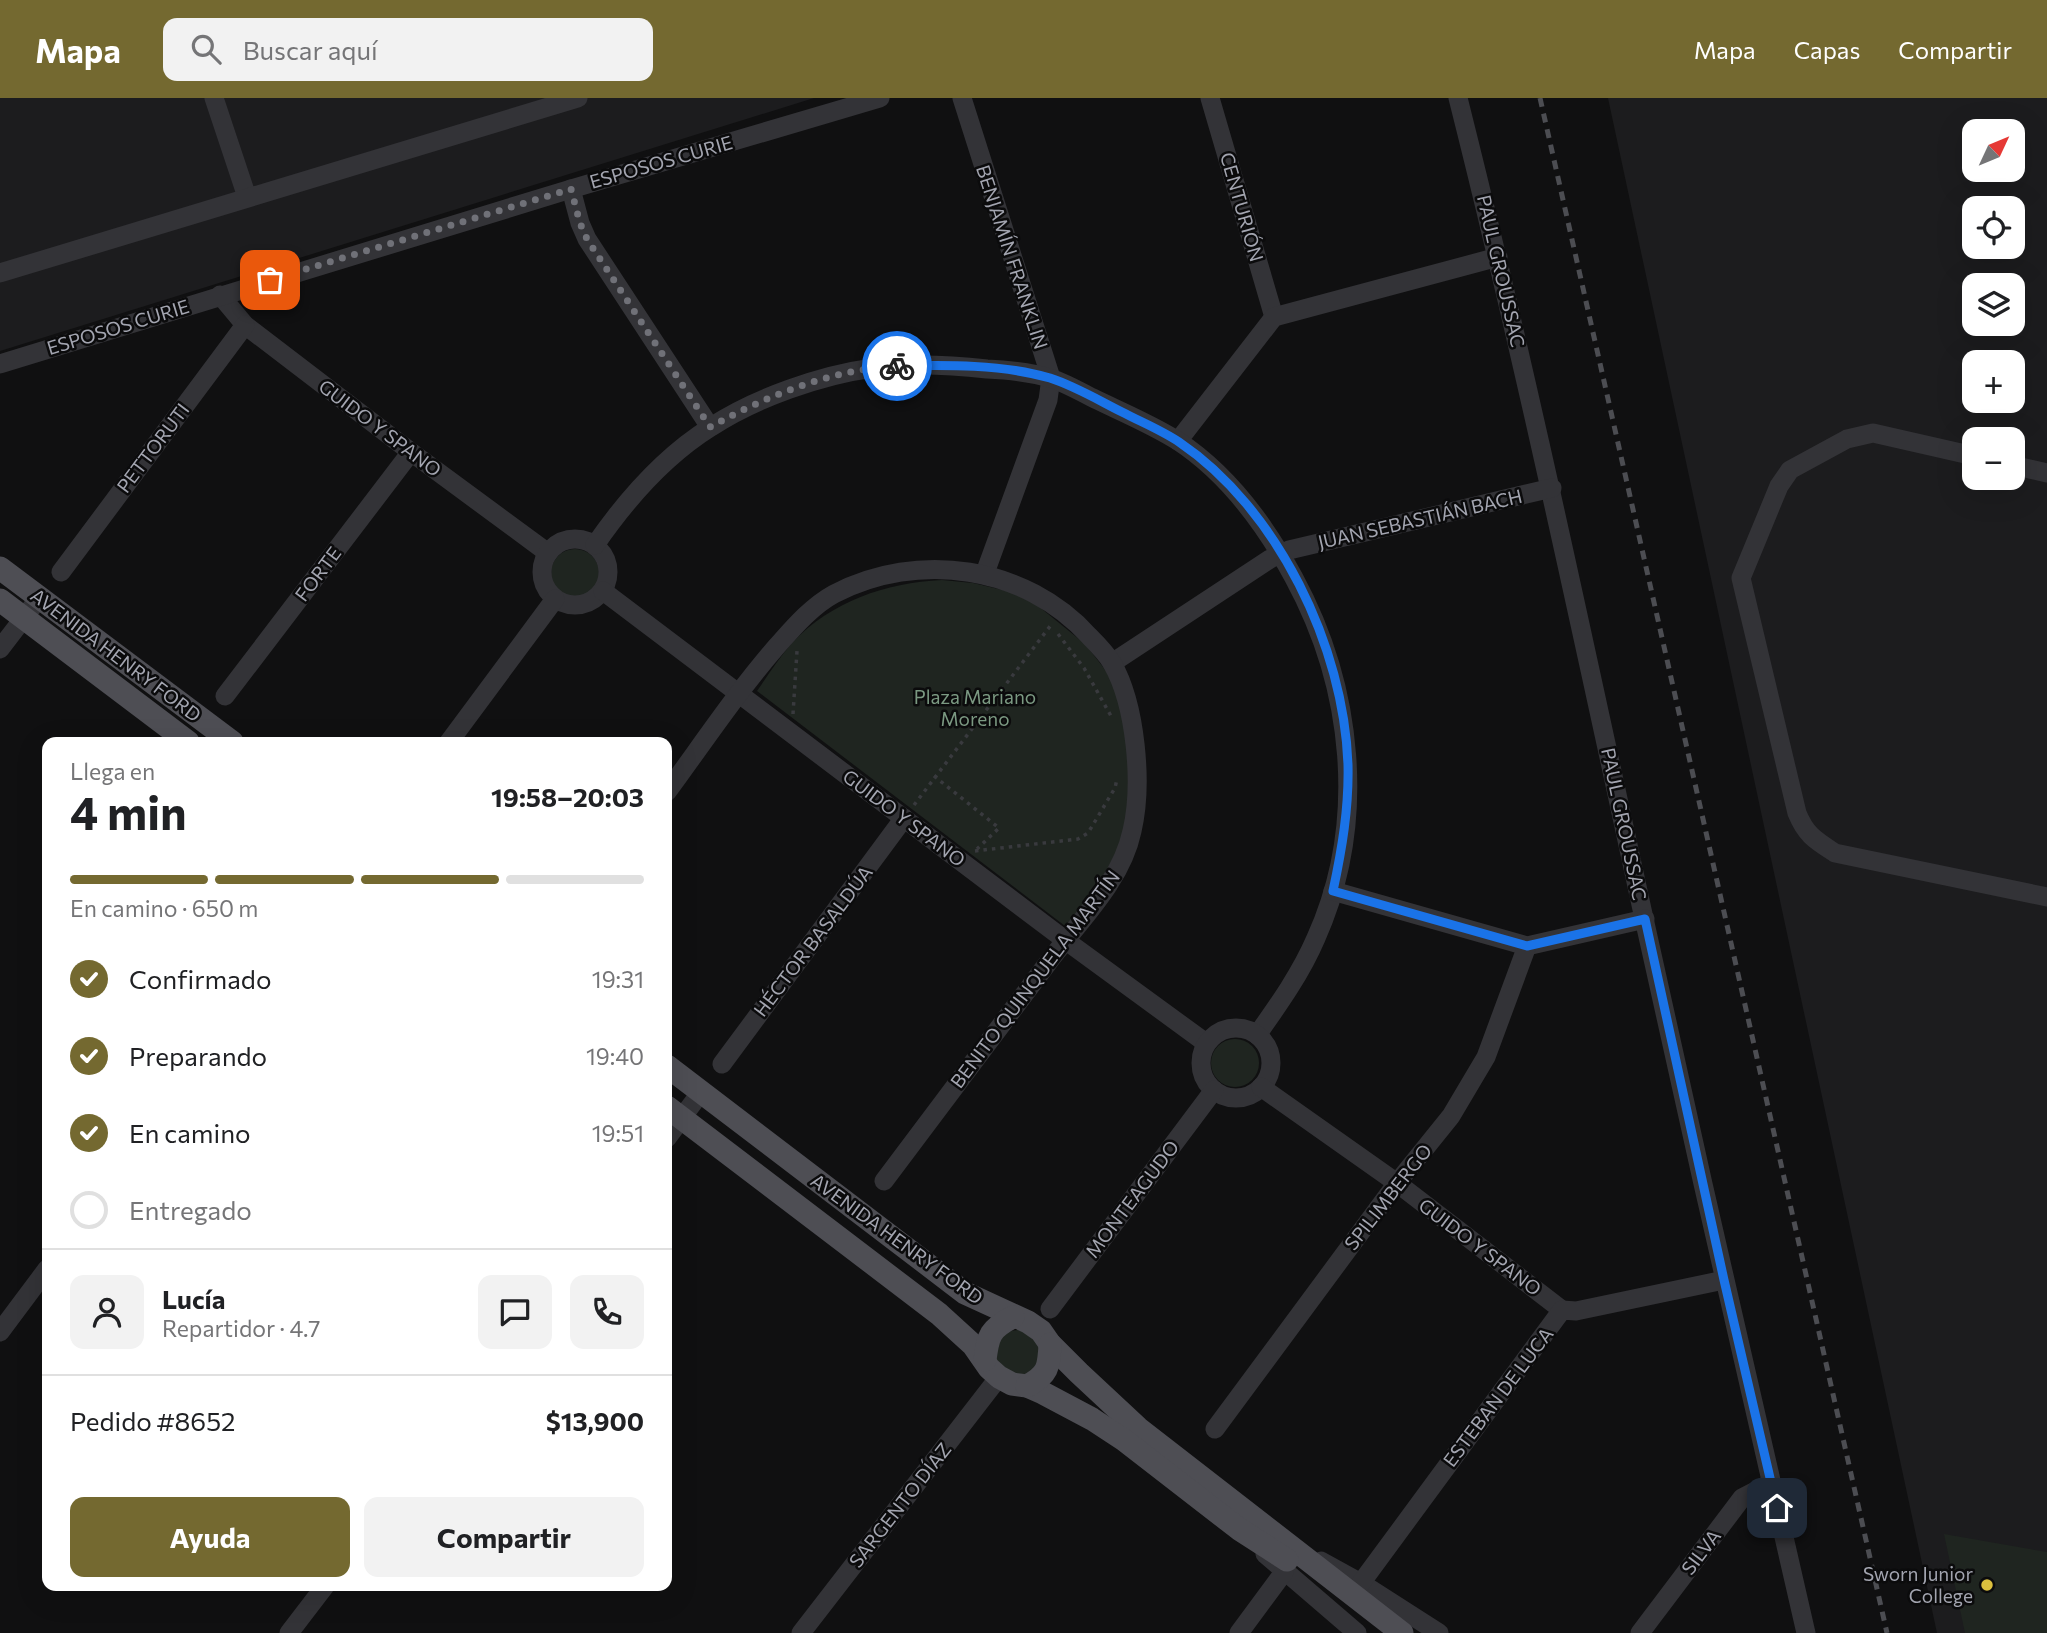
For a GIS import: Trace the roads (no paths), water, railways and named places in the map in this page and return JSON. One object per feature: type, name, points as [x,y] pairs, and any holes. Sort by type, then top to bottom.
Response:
[{"type":"main road","name":"AVENIDA HENRY FORD","points":[[0,568],[225,737]]},
{"type":"main road","name":"AVENIDA HENRY FORD","points":[[0,600],[181,737]]},
{"type":"main road","name":"AVENIDA HENRY FORD","points":[[672,1070],[965,1293],[1041,1331],[1050,1344],[1129,1420],[1396,1629]]},
{"type":"main road","name":"AVENIDA HENRY FORD","points":[[674,1113],[939,1314],[959,1331],[992,1368],[1012,1384],[1027,1386],[1092,1419],[1124,1440],[1240,1529],[1396,1629]]},
{"type":"main road","points":[[992,1368],[991,1332],[1013,1317]]},
{"type":"main road","points":[[1027,1386],[1042,1378],[1046,1371],[1050,1344]]},
{"type":"street","points":[[215,98],[247,197]]},
{"type":"street","points":[[0,273],[578,98]]},
{"type":"street","name":"ESPOSOS CURIE","points":[[0,364],[220,295],[880,98]]},
{"type":"street","name":"BENJAMÍN FRANKLIN","points":[[962,98],[1051,379]]},
{"type":"street","name":"CENTURIÓN","points":[[1210,98],[1274,317]]},
{"type":"street","name":"PAUL GROUSSAC","points":[[1458,98],[1552,488],[1724,1280],[1806,1633]]},
{"type":"street","points":[[571,189],[587,239],[710,427]]},
{"type":"street","points":[[1178,441],[1274,317],[1498,257]]},
{"type":"street","name":"GUIDO Y SPANO","points":[[220,295],[245,325],[548,553]]},
{"type":"street","name":"PETTORUTI","points":[[61,572],[245,325]]},
{"type":"street","points":[[595,545],[638,489],[710,427],[772,397],[819,381],[871,368],[969,367],[1051,379],[1178,441],[1227,484],[1252,512],[1281,553],[1314,614],[1342,712],[1348,788],[1345,836],[1333,891],[1317,936],[1302,967],[1257,1035]]},
{"type":"street","points":[[985,573],[1048,400],[1051,379]]},
{"type":"street","points":[[1962,453],[1872,433],[1847,439],[1790,470],[1779,486],[1741,578],[1797,813],[1804,829],[1815,841],[1835,853],[2047,897]]},
{"type":"street","name":"FORTE","points":[[225,696],[411,452]]},
{"type":"street","points":[[2025,468],[2047,473]]},
{"type":"street","name":"JUAN SEBASTIÁN BACH","points":[[1112,663],[1281,553],[1552,488]]},
{"type":"street","points":[[575,539],[595,545],[602,553],[608,572],[603,591],[589,602],[580,605],[555,599],[548,591],[542,572],[548,553],[555,545],[575,539]]},
{"type":"street","name":"BENITO QUINQUELA MARTÍN","points":[[672,785],[739,694],[800,622],[817,605],[834,594],[874,579],[925,571],[985,573],[1039,595],[1063,610],[1078,623],[1112,663],[1128,710],[1136,751],[1137,793],[1132,833],[1117,870],[1107,888],[884,1181]]},
{"type":"street","name":"GUIDO Y SPANO","points":[[603,591],[904,818],[970,857],[1065,940],[1206,1043]]},
{"type":"street","points":[[0,649],[39,598]]},
{"type":"street","points":[[453,737],[555,599]]},
{"type":"street","name":"HÉCTOR BASALDÚA","points":[[722,1064],[904,818]]},
{"type":"street","points":[[1333,891],[1527,946],[1645,919]]},
{"type":"street","name":"SPILIMBERGO","points":[[1215,1429],[1397,1183],[1451,1116],[1486,1058],[1527,946]]},
{"type":"street","points":[[1236,1027],[1257,1035],[1270,1054],[1271,1066],[1261,1087],[1241,1098],[1228,1097],[1214,1090],[1203,1076],[1200,1065],[1206,1043],[1224,1029],[1236,1027]]},
{"type":"street","name":"GUIDO Y SPANO","points":[[1261,1087],[1397,1183],[1562,1310]]},
{"type":"street","name":"MONTEAGUDO","points":[[1050,1309],[1214,1090]]},
{"type":"street","points":[[674,1113],[701,1092]]},
{"type":"street","points":[[0,1332],[42,1276]]},
{"type":"street","name":"ESTEBAN DE LUCA","points":[[1361,1583],[1562,1310],[1576,1311],[1724,1280]]},
{"type":"street","name":"SARGENTO DÍAZ","points":[[802,1633],[992,1368]]},
{"type":"street","name":"SILVA","points":[[1640,1633],[1742,1498],[1771,1483]]},
{"type":"street","name":"AVENIDA HENRY FORD","points":[[1240,1529],[1284,1572],[1357,1633]]},
{"type":"street","name":"AVENIDA HENRY FORD","points":[[1288,1543],[1361,1583],[1439,1633]]},
{"type":"street","points":[[1239,1633],[1284,1572]]},
{"type":"street","points":[[289,1633],[321,1591]]},
{"type":"railway","points":[[1540,98],[1887,1633]]},
{"type":"place","name":"Sworn Junior College","points":[[1987,1585]]},
{"type":"park label","name":"Plaza Mariano Moreno","points":[[975,708]]}]
